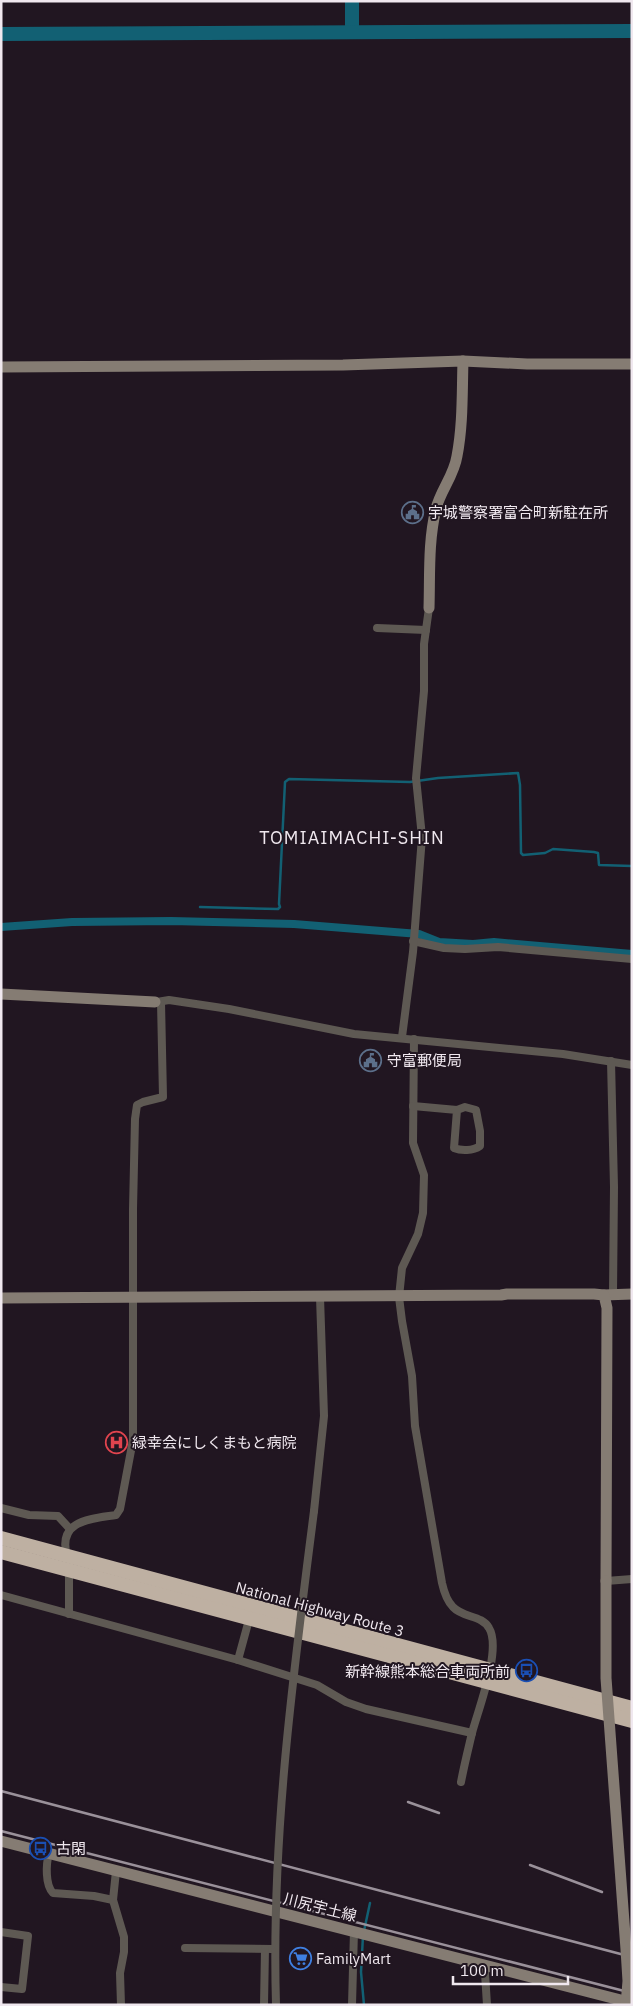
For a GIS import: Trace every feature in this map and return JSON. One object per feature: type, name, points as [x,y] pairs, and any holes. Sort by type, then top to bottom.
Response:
[{"type":"highway","name":"National Highway Route 3","points":[[1,1538],[67,1556],[251,1613]]},
{"type":"highway","name":"National Highway Route 3","points":[[1,1552],[70,1571],[251,1613],[488,1676],[632,1708]]},
{"type":"highway","name":"National Highway Route 3","points":[[488,1676],[632,1721]]},
{"type":"street","points":[[1,367],[344,365],[463,361],[527,364],[632,364]]},
{"type":"street","points":[[402,1037],[422,837],[416,778],[424,691],[432,524],[436,507],[452,473],[457,457],[463,361]]},
{"type":"street","points":[[377,628],[426,630]]},
{"type":"street","points":[[413,936],[444,948],[498,947],[632,959]]},
{"type":"street","points":[[1,994],[158,1002],[169,1000],[229,1009],[354,1034],[402,1037],[563,1054],[632,1065]]},
{"type":"street","points":[[69,1614],[70,1571],[64,1546],[70,1529],[83,1520],[116,1515],[120,1509],[133,1440],[135,1119],[136,1105],[163,1097],[158,1002]]},
{"type":"street","points":[[414,1039],[413,1143],[424,1175],[422,1213],[418,1234],[402,1268],[399,1296],[412,1376],[415,1426],[442,1583],[447,1599],[454,1608],[483,1622],[490,1628],[492,1639],[488,1676],[461,1782]]},
{"type":"street","points":[[611,1061],[614,1187],[608,1295],[606,1298],[606,1678],[626,1948],[628,1981],[626,2005]]},
{"type":"street","points":[[413,1106],[457,1110],[465,1107],[477,1111],[481,1138],[480,1146],[477,1148],[464,1150],[454,1148],[457,1110]]},
{"type":"street","points":[[1,1298],[632,1294]]},
{"type":"street","points":[[276,2005],[276,1925],[285,1762],[292,1686],[324,1416],[313,1297]]},
{"type":"street","points":[[1,1508],[29,1515],[58,1516],[70,1529]]},
{"type":"street","points":[[606,1581],[619,1582],[632,1579]]},
{"type":"street","points":[[1,1595],[238,1660],[317,1685],[346,1702],[366,1709],[472,1733]]},
{"type":"street","points":[[238,1660],[251,1613]]},
{"type":"street","name":"川尻宇土線","points":[[1,1841],[632,2003]]},
{"type":"street","points":[[49,1853],[47,1870],[50,1890],[53,1893],[94,1896],[113,1900]]},
{"type":"street","points":[[116,1871],[113,1900],[124,1937],[124,1952],[120,1972],[121,2005]]},
{"type":"street","points":[[352,2005],[354,1931]]},
{"type":"street","points":[[1,1932],[28,1936],[22,1989],[1,1987]]},
{"type":"street","points":[[185,1948],[269,1949],[264,2005]]},
{"type":"street","points":[[487,1966],[485,1973],[487,2005]]},
{"type":"waterway","points":[[352,1],[352,31]]},
{"type":"waterway","points":[[1,34],[632,31]]},
{"type":"waterway","points":[[200,907],[278,909],[280,907],[285,782],[289,779],[410,782],[438,778],[518,773],[520,785],[521,853],[523,855],[545,853],[553,849],[594,852],[598,853],[599,865],[632,866]]},
{"type":"waterway","points":[[1,927],[72,922],[171,921],[294,924],[419,934],[439,942],[473,944],[494,942],[632,954]]},
{"type":"waterway","points":[[364,1931],[370,1903]]},
{"type":"waterway","points":[[363,1936],[361,1972],[364,2005]]},
{"type":"railway","points":[[1,1791],[632,1957]]},
{"type":"railway","points":[[408,1802],[439,1813]]},
{"type":"railway","points":[[1,1831],[632,1993]]},
{"type":"railway","points":[[530,1865],[602,1892]]},
{"type":"place","name":"宇城警察署富合町新駐在所","points":[[412,512]]},
{"type":"place","name":"守富郵便局","points":[[371,1060]]},
{"type":"place","name":"緑幸会にしくまもと病院","points":[[116,1442]]},
{"type":"place","name":"新幹線熊本総合車両所前","points":[[526,1671]]},
{"type":"place","name":"古閑","points":[[40,1848]]},
{"type":"place","name":"FamilyMart","points":[[300,1958]]},
{"type":"district","name":"TOMIAIMACHI-SHIN","points":[[352,837]]}]
